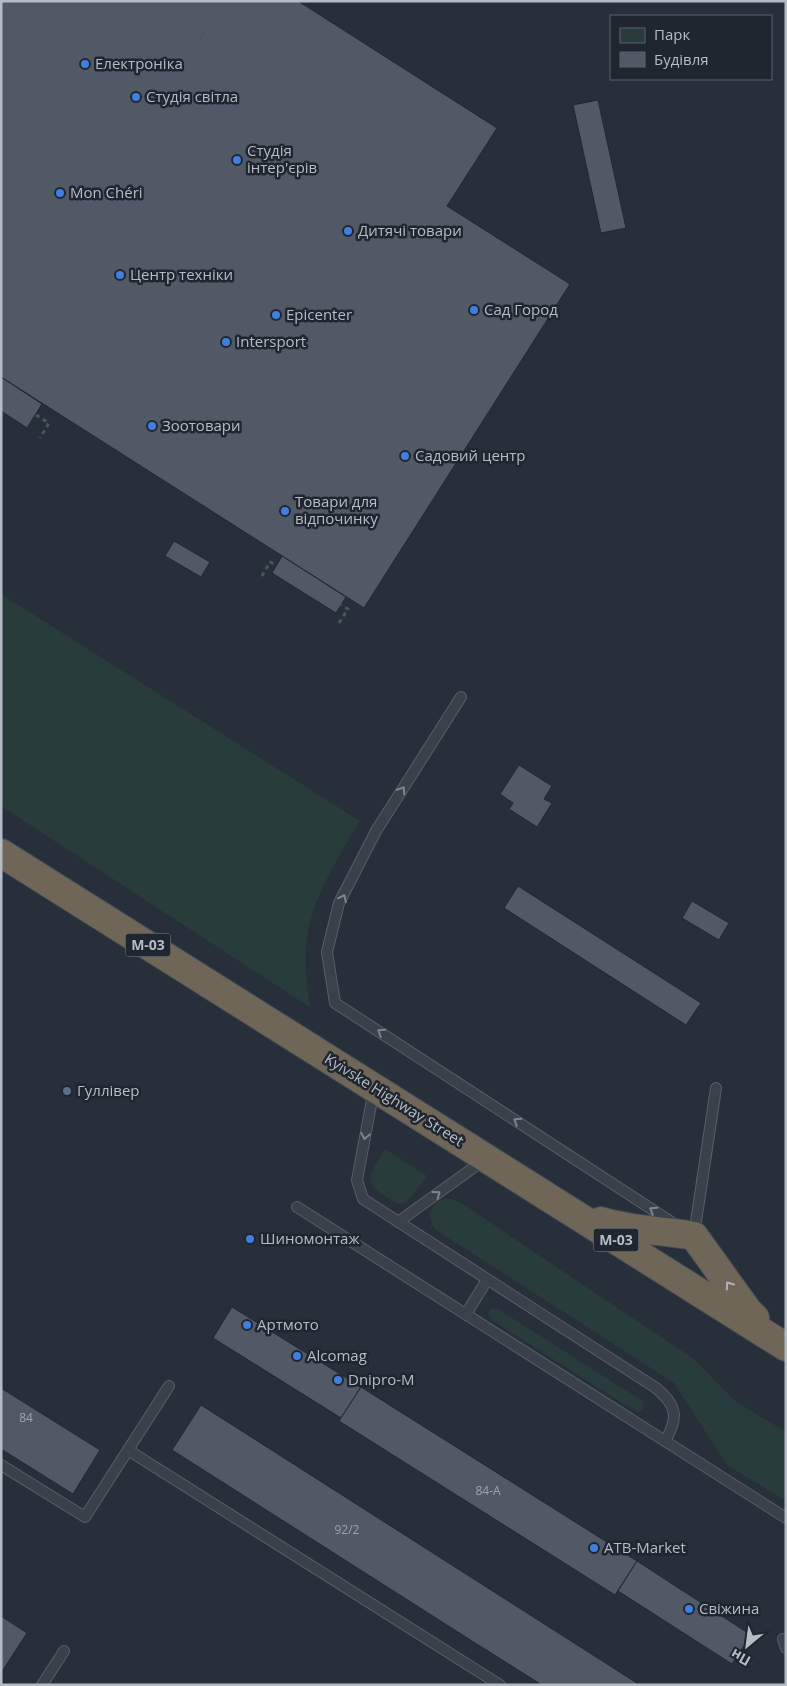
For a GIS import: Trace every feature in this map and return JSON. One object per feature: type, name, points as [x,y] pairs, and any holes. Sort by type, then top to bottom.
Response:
[{"type":"highway","name":"Kyivske Highway Street","points":[[1,853],[786,1346]]},
{"type":"highway","points":[[558,1203],[618,1227],[694,1236],[748,1311],[786,1346]]},
{"type":"lane","points":[[461,697],[376,832],[339,903],[327,952],[335,1002],[694,1236],[716,1088]]},
{"type":"lane","points":[[374,1088],[357,1180],[363,1199],[664,1395],[674,1411],[675,1420],[665,1441]]},
{"type":"lane","points":[[398,1222],[486,1158]]},
{"type":"lane","points":[[298,1207],[786,1518]]},
{"type":"lane","points":[[466,1314],[487,1280]]},
{"type":"lane","points":[[1,1465],[86,1517],[170,1386]]},
{"type":"lane","points":[[128,1450],[500,1685]]},
{"type":"lane","points":[[42,1685],[64,1651]]},
{"type":"path","points":[[199,41],[204,33]]},
{"type":"path","points":[[36,415],[49,423],[40,438]]},
{"type":"path","points":[[262,576],[270,562],[276,565]]},
{"type":"path","points":[[339,623],[348,609],[341,605]]},
{"type":"green space","points":[[1,594],[360,821],[323,888],[314,909],[308,931],[306,979],[311,1008],[1,806]]},
{"type":"green space","points":[[385,1149],[427,1176],[406,1203],[398,1204],[374,1187],[371,1182],[373,1169]]},
{"type":"green space","points":[[446,1198],[458,1201],[694,1359],[734,1400],[786,1432],[786,1501],[727,1465],[674,1383],[436,1230],[431,1220],[431,1211],[436,1203]]},
{"type":"green space","points":[[492,1308],[498,1309],[641,1400],[644,1403],[643,1410],[639,1412],[633,1410],[490,1319],[488,1313]]},
{"type":"building","name":"Epicenter","points":[[1,1],[298,1],[497,128],[447,206],[570,284],[364,608],[1,377]]},
{"type":"building","points":[[598,100],[626,228],[601,233],[573,105]]},
{"type":"building","points":[[1,377],[42,404],[27,428],[1,411]]},
{"type":"building","points":[[174,541],[210,562],[201,577],[165,556]]},
{"type":"building","points":[[282,556],[346,597],[336,613],[272,573]]},
{"type":"building","points":[[519,765],[552,786],[544,799],[552,803],[537,827],[509,809],[513,803],[500,794]]},
{"type":"building","points":[[518,886],[701,1003],[686,1025],[504,908]]},
{"type":"building","points":[[692,901],[729,923],[719,940],[682,918]]},
{"type":"building","points":[[232,1307],[361,1387],[341,1418],[213,1338]]},
{"type":"building","points":[[361,1387],[637,1561],[615,1595],[339,1421]]},
{"type":"building","points":[[1,1388],[100,1450],[73,1494],[1,1449]]},
{"type":"building","points":[[201,1405],[640,1685],[542,1685],[172,1450]]},
{"type":"building","points":[[637,1561],[751,1635],[732,1664],[618,1591]]},
{"type":"building","points":[[1,1616],[27,1633],[1,1673]]},
{"type":"place","name":"Електроніка","points":[[85,64]]},
{"type":"place","name":"Студія світла","points":[[136,97]]},
{"type":"place","name":"Студія інтер'єрів","points":[[237,160]]},
{"type":"place","name":"Mon Chéri","points":[[60,193]]},
{"type":"place","name":"Дитячі товари","points":[[348,231]]},
{"type":"place","name":"Центр техніки","points":[[120,275]]},
{"type":"place","name":"Сад Город","points":[[474,310]]},
{"type":"place","name":"Epicenter","points":[[276,315]]},
{"type":"place","name":"Intersport","points":[[226,342]]},
{"type":"place","name":"Зоотовари","points":[[152,426]]},
{"type":"place","name":"Садовий центр","points":[[405,456]]},
{"type":"place","name":"Товари для відпочинку","points":[[285,511]]},
{"type":"place","name":"Гуллівер","points":[[67,1091]]},
{"type":"place","name":"Шиномонтаж","points":[[250,1239]]},
{"type":"place","name":"Артмото","points":[[247,1325]]},
{"type":"place","name":"Alcomag","points":[[297,1356]]},
{"type":"place","name":"Dnipro-M","points":[[338,1380]]},
{"type":"place","name":"ATB-Market","points":[[594,1548]]},
{"type":"place","name":"Свіжина","points":[[689,1609]]}]
